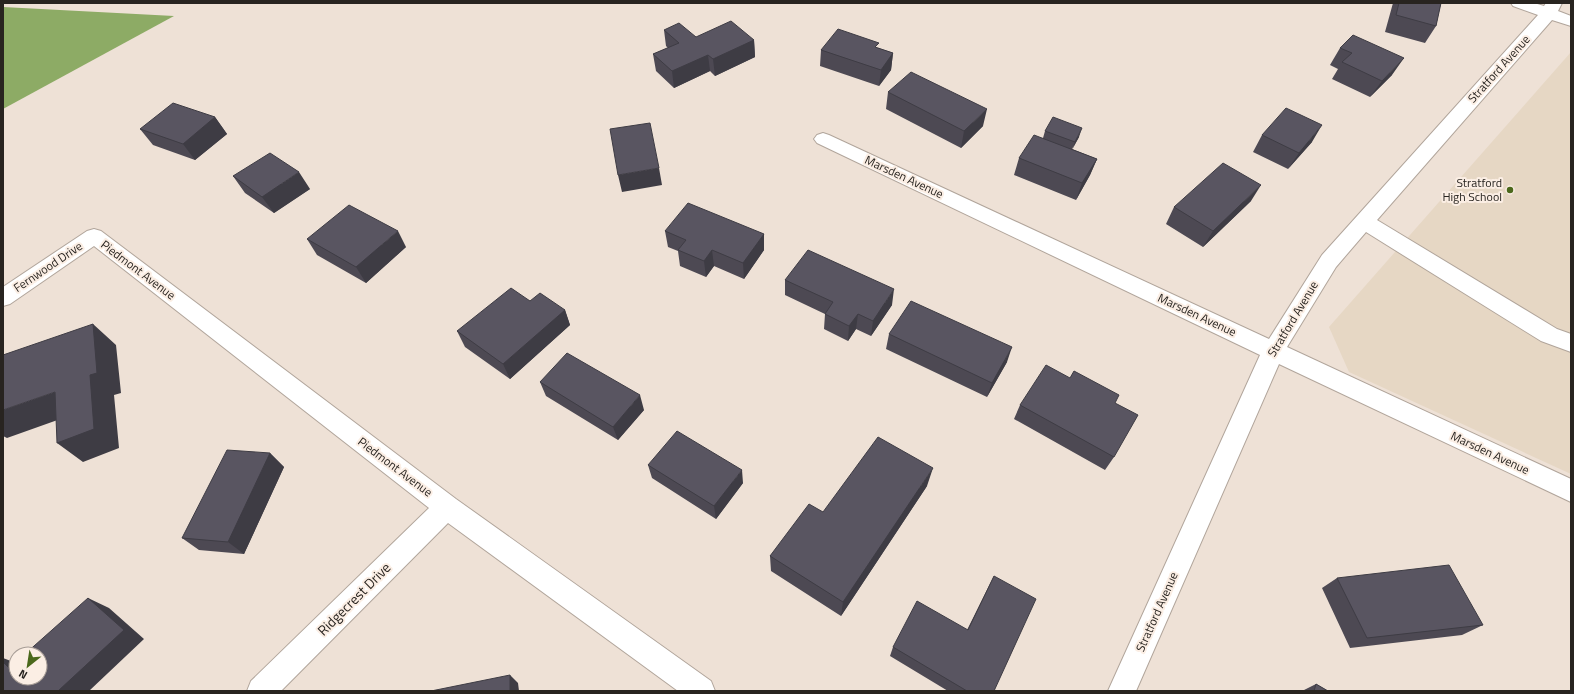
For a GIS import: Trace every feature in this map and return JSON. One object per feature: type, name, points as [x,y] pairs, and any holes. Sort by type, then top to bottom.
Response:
[{"type":"street","points":[[1519,3],[1551,8],[1571,21]]},
{"type":"street","name":"Stratford Avenue","points":[[1122,691],[1273,351],[1329,261],[1551,8]]},
{"type":"street","name":"Marsden Avenue","points":[[823,139],[1571,491]]},
{"type":"street","points":[[1364,221],[1549,335],[1571,343]]},
{"type":"street","name":"Fernwood Drive","points":[[3,298],[94,236]]},
{"type":"street","name":"Piedmont Avenue","points":[[94,236],[447,507],[701,691]]},
{"type":"street","name":"Ridgecrest Drive","points":[[261,691],[447,507]]},
{"type":"shaded area","name":"Stratford High School","points":[[1571,52],[1571,474],[1349,372],[1329,327]]},
{"type":"green space","points":[[3,7],[174,16],[3,109]]},
{"type":"building","points":[[1399,3],[1441,3],[1436,26],[1396,15]]},
{"type":"building","points":[[731,21],[754,40],[713,59],[708,55],[672,71],[653,54],[679,43],[664,30],[679,23],[696,37]]},
{"type":"building","points":[[838,29],[879,43],[875,47],[893,53],[881,70],[821,50]]},
{"type":"building","points":[[1353,35],[1404,58],[1382,81],[1342,62],[1352,53],[1340,48]]},
{"type":"building","points":[[911,72],[987,109],[964,131],[888,92]]},
{"type":"building","points":[[173,103],[215,117],[183,144],[140,129]]},
{"type":"building","points":[[1286,108],[1322,125],[1299,153],[1262,135]]},
{"type":"building","points":[[1053,117],[1082,128],[1075,142],[1045,131]]},
{"type":"building","points":[[650,123],[659,168],[618,175],[610,129]]},
{"type":"building","points":[[1034,135],[1097,159],[1082,183],[1019,158]]},
{"type":"building","points":[[270,153],[299,172],[262,197],[233,176]]},
{"type":"building","points":[[1223,163],[1261,185],[1213,231],[1174,207]]},
{"type":"building","points":[[688,203],[764,234],[743,263],[712,250],[704,261],[678,250],[686,240],[665,231]]},
{"type":"building","points":[[349,205],[398,231],[356,267],[307,239]]},
{"type":"building","points":[[808,250],[894,289],[873,321],[858,314],[849,326],[825,314],[833,302],[785,280]]},
{"type":"building","points":[[511,288],[530,301],[540,293],[565,310],[503,364],[457,331]]},
{"type":"building","points":[[911,301],[1012,347],[992,383],[889,334]]},
{"type":"building","points":[[93,324],[97,373],[90,375],[94,429],[57,443],[55,392],[3,410],[3,355]]},
{"type":"building","points":[[567,353],[640,395],[613,427],[540,382]]},
{"type":"building","points":[[1046,365],[1070,378],[1074,371],[1119,395],[1115,403],[1138,415],[1114,457],[1020,405]]},
{"type":"building","points":[[677,431],[742,470],[714,506],[648,465]]},
{"type":"building","points":[[878,437],[933,468],[843,602],[770,556],[809,504],[823,512]]},
{"type":"building","points":[[227,450],[270,453],[228,542],[182,538]]},
{"type":"building","points":[[1449,565],[1483,625],[1367,638],[1337,578]]},
{"type":"building","points":[[994,576],[1036,599],[994,691],[967,691],[893,647],[917,601],[968,630]]},
{"type":"building","points":[[88,598],[124,630],[58,691],[3,691],[3,662],[8,667],[8,686],[48,686],[48,646],[34,646]]},
{"type":"building","points":[[510,675],[510,691],[431,691]]},
{"type":"building","points":[[1316,684],[1328,691],[1314,691]]},
{"type":"place","name":"Stratford High School","points":[[1510,190]]}]
